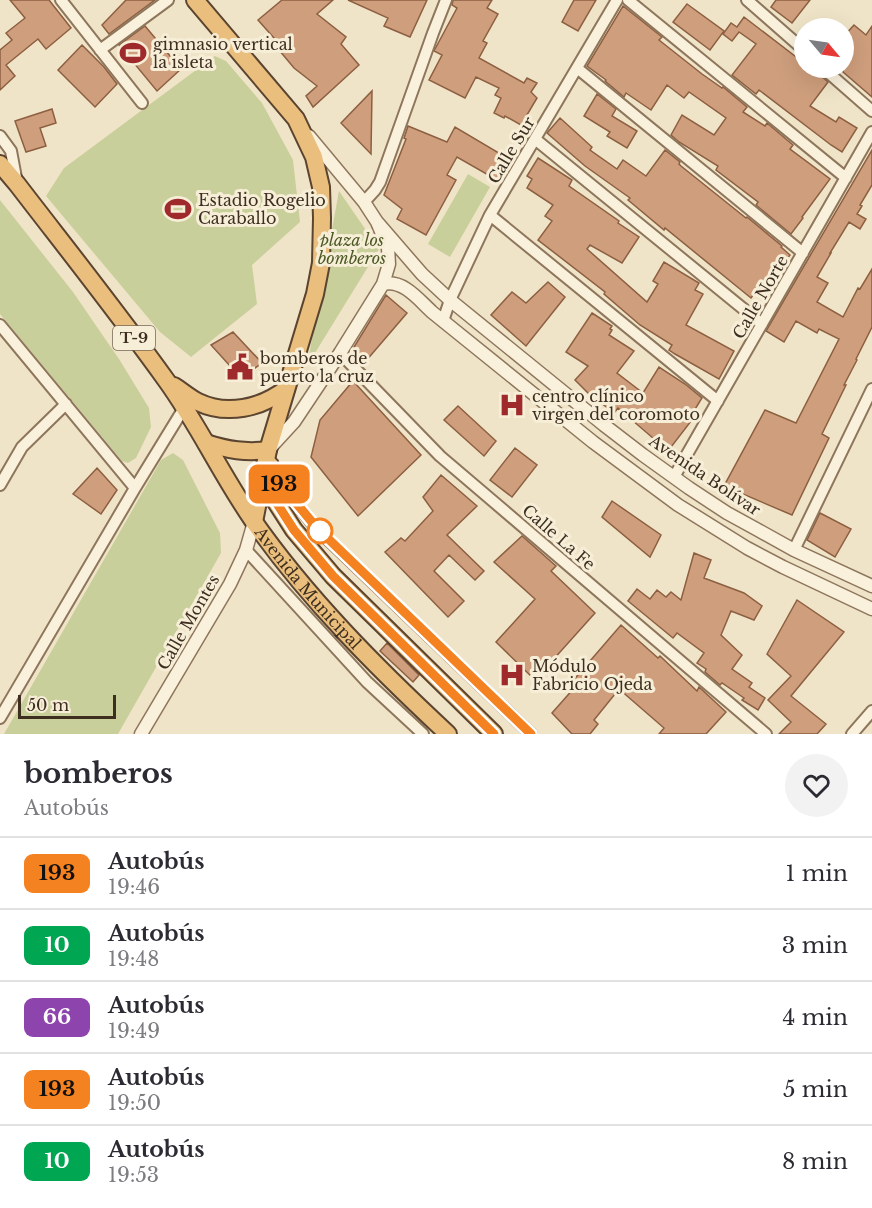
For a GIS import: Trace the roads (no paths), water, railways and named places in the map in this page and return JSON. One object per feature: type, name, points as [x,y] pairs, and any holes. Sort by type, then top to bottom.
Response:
[{"type":"highway","points":[[195,0],[296,119],[314,157],[321,187],[321,263],[315,294],[268,450],[254,522]]},
{"type":"highway","name":"Avenida Municipal","points":[[0,164],[166,380],[233,490],[287,565],[324,610],[448,734]]},
{"type":"highway","name":"T-9","points":[[166,380],[197,402],[213,407],[239,409],[254,406],[275,397],[286,389]]},
{"type":"highway","points":[[206,443],[243,452],[268,450]]},
{"type":"highway","name":"Avenida Municipal","points":[[268,450],[276,502],[294,530],[333,576],[494,734]]},
{"type":"street","points":[[61,0],[142,103]]},
{"type":"street","points":[[100,50],[168,0]]},
{"type":"street","points":[[364,202],[380,182],[432,33],[446,0]]},
{"type":"street","name":"Calle Sur","points":[[443,321],[450,300],[490,215],[617,0]]},
{"type":"street","points":[[628,0],[846,178]]},
{"type":"street","points":[[747,0],[794,41]]},
{"type":"street","points":[[577,68],[803,253]]},
{"type":"street","points":[[834,78],[872,111]]},
{"type":"street","points":[[268,450],[294,422],[340,353],[383,284],[389,264],[388,248],[377,222],[364,202],[296,119]]},
{"type":"street","name":"Calle Norte","points":[[675,477],[872,132]]},
{"type":"street","points":[[0,136],[11,151],[17,184]]},
{"type":"street","points":[[535,139],[762,324]]},
{"type":"street","points":[[490,215],[718,401]]},
{"type":"street","name":"Avenida Bolívar","points":[[377,222],[422,274],[450,300],[604,425],[728,513],[794,550],[872,586]]},
{"type":"street","points":[[383,284],[390,282],[411,292],[432,312],[593,442],[678,506],[747,548],[872,609]]},
{"type":"street","points":[[1,329],[135,488]]},
{"type":"street","name":"Calle La Fe","points":[[340,353],[440,456],[766,734]]},
{"type":"street","points":[[794,550],[872,389]]},
{"type":"street","points":[[0,485],[22,447],[66,404]]},
{"type":"street","points":[[0,718],[184,408]]},
{"type":"street","points":[[271,476],[317,528],[531,734]]},
{"type":"street","name":"Calle Montes","points":[[141,734],[230,584],[246,550],[254,522]]},
{"type":"street","name":"Avenida Municipal","points":[[246,550],[368,682],[423,734]]},
{"type":"street","points":[[852,734],[872,711]]},
{"type":"place","name":"gimnasio vertical la isleta","points":[[133,53]]},
{"type":"place","name":"Estadio Rogelio Caraballo","points":[[178,209]]},
{"type":"place","name":"bomberos de puerto la cruz","points":[[240,367]]},
{"type":"place","name":"centro clínico virgen del coromoto","points":[[512,405]]},
{"type":"place","name":"Módulo Fabricio Ojeda","points":[[512,675]]},
{"type":"park label","name":"plaza los bomberos","points":[[352,249]]}]
